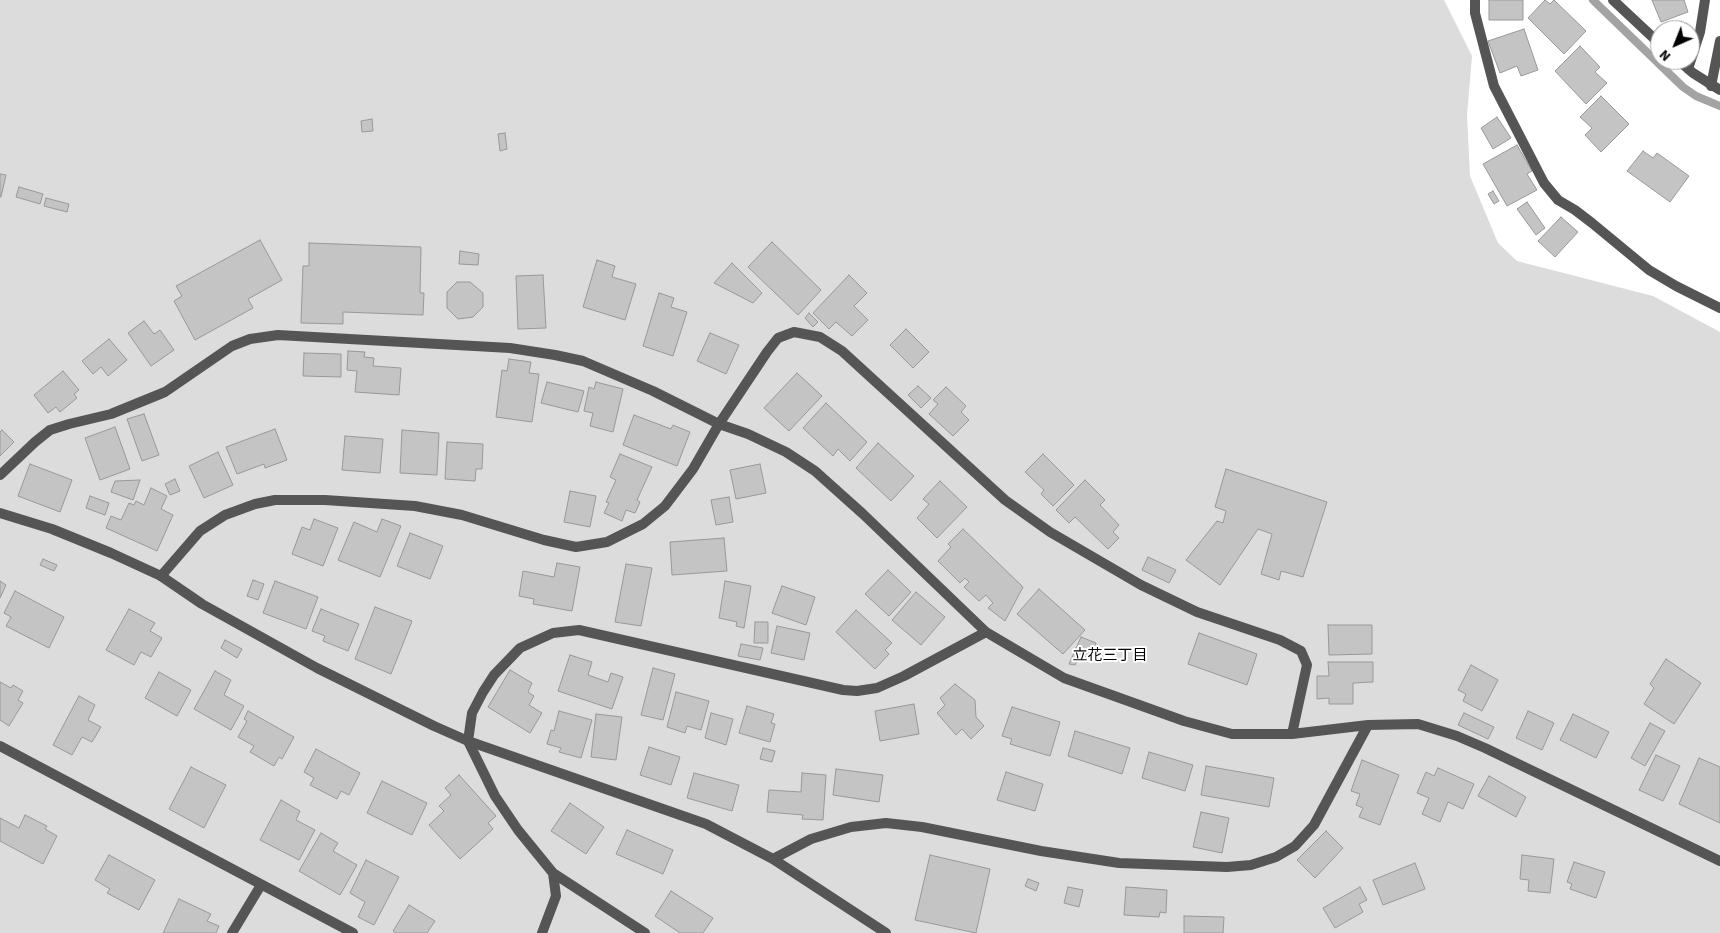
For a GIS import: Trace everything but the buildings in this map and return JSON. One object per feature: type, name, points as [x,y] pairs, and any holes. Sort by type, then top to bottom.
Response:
[{"type":"street","points":[[1475,0],[1475,13],[1494,86],[1544,182],[1558,200],[1581,214],[1649,270],[1720,308]]},
{"type":"street","points":[[1614,0],[1650,34]]},
{"type":"street","points":[[1700,32],[1705,0]]},
{"type":"street","points":[[1688,70],[1715,88],[1720,41]]},
{"type":"street","points":[[161,576],[200,531],[225,515],[255,504],[274,500],[325,500],[415,506],[462,514],[544,540],[576,547],[607,542],[643,524],[665,506],[693,469],[719,424],[778,338],[794,332],[820,337],[842,352],[1006,500],[1050,532],[1141,585],[1189,608],[1280,640],[1301,650],[1307,665],[1292,734]]},
{"type":"street","points":[[0,474],[50,430],[111,414],[165,392],[232,346],[250,339],[278,335],[510,348],[583,361],[653,391],[719,424],[748,434],[786,452],[815,472],[863,514],[986,632],[1064,678],[1184,721],[1232,734],[1292,734],[1368,725],[1418,724],[1457,736],[1485,748],[1720,861]]},
{"type":"street","points":[[0,513],[52,529],[161,576],[202,604],[317,668],[468,741],[706,824],[773,859],[886,933]]},
{"type":"street","points":[[645,933],[554,873],[518,830],[495,796],[468,741],[472,713],[494,675],[520,648],[552,633],[579,630],[842,690],[857,691],[877,688],[904,676],[986,632]]},
{"type":"street","points":[[773,859],[811,839],[831,832],[851,827],[886,823],[922,827],[1041,851],[1120,863],[1227,867],[1250,865],[1276,858],[1289,850],[1314,825],[1368,725]]},
{"type":"street","points":[[0,746],[353,933]]},
{"type":"street","points":[[542,933],[556,896],[554,873]]},
{"type":"street","points":[[232,933],[261,885]]},
{"type":"shaded area","points":[[0,0],[1444,0],[1472,56],[1467,115],[1470,176],[1498,243],[1517,261],[1653,296],[1720,332],[1720,933],[0,933]]},
{"type":"waterway","points":[[1593,0],[1683,87],[1696,96],[1720,106]]},
{"type":"district","name":"立花三丁目","points":[[1110,657]]}]
